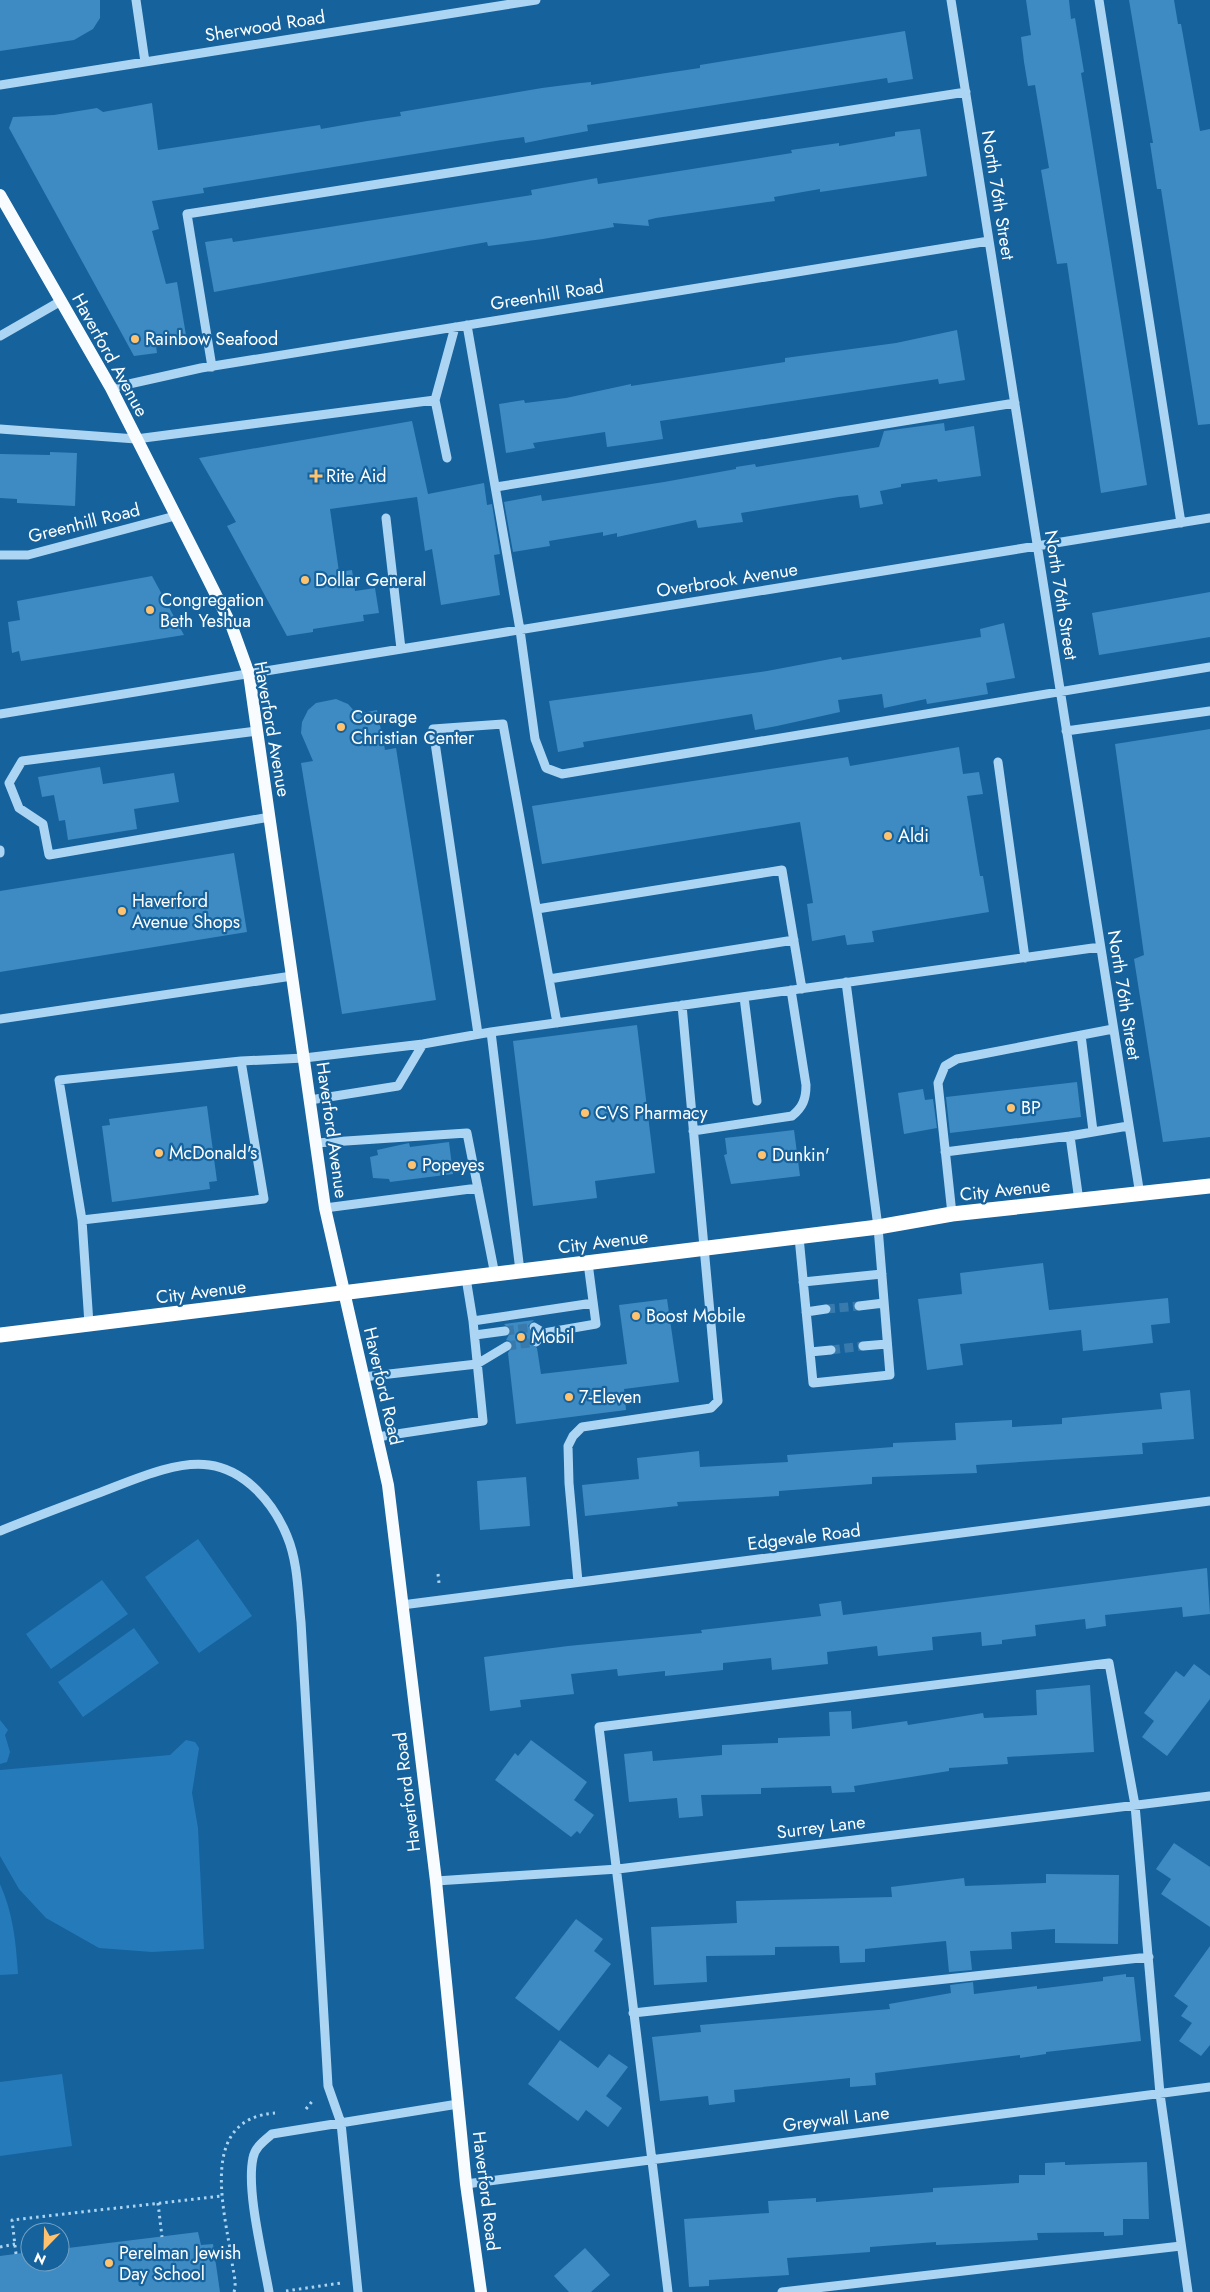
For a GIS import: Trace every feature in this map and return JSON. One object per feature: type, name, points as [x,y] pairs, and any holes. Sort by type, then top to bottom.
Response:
[{"type":"highway","name":"City Avenue","points":[[0,1335],[878,1227],[952,1214],[1210,1186]]},
{"type":"main road","name":"Haverford Avenue","points":[[0,195],[110,388],[232,627],[249,674],[325,1208],[343,1293]]},
{"type":"main road","name":"Haverford Road","points":[[343,1293],[388,1485],[436,1881],[466,2184],[481,2292]]},
{"type":"street","points":[[136,0],[145,62]]},
{"type":"street","name":"Sherwood Road","points":[[0,86],[536,0]]},
{"type":"street","name":"North 76th Street","points":[[951,0],[1140,1195]]},
{"type":"street","points":[[1099,0],[1181,523]]},
{"type":"street","points":[[212,367],[187,214],[966,92]]},
{"type":"street","name":"Greenhill Road","points":[[110,388],[212,367],[455,326],[989,241]]},
{"type":"street","points":[[0,336],[61,301]]},
{"type":"street","points":[[466,325],[520,630],[535,738],[546,768],[562,774],[1210,667]]},
{"type":"street","points":[[447,458],[435,400],[455,326]]},
{"type":"street","points":[[0,429],[136,439],[435,400]]},
{"type":"street","points":[[496,487],[1015,404]]},
{"type":"street","name":"Greenhill Road","points":[[0,555],[28,555],[175,516]]},
{"type":"street","points":[[386,518],[401,649]]},
{"type":"street","name":"Overbrook Avenue","points":[[0,714],[1210,518]]},
{"type":"street","points":[[1066,731],[1210,711]]},
{"type":"street","points":[[478,1034],[433,729],[504,724],[557,1023]]},
{"type":"street","points":[[257,731],[22,761],[9,783],[20,808],[43,824],[49,855],[270,817]]},
{"type":"street","points":[[998,762],[1025,958]]},
{"type":"street","points":[[537,909],[782,870],[802,988]]},
{"type":"street","points":[[549,979],[794,940]]},
{"type":"street","points":[[89,1324],[82,1220],[59,1080],[241,1061],[304,1058],[423,1044],[491,1032],[1100,947]]},
{"type":"street","points":[[0,1019],[292,976]]},
{"type":"street","points":[[799,1237],[813,1383],[890,1375],[878,1227],[846,982]]},
{"type":"street","points":[[693,1131],[792,1116],[800,1110],[806,1095],[806,1085],[792,990]]},
{"type":"street","points":[[744,997],[757,1101]]},
{"type":"street","points":[[578,1582],[569,1483],[568,1446],[573,1436],[582,1427],[711,1408],[718,1401],[682,1005]]},
{"type":"street","points":[[952,1214],[938,1083],[945,1066],[957,1060],[1113,1029]]},
{"type":"street","points":[[491,1032],[520,1271]]},
{"type":"street","points":[[1081,1035],[1093,1131]]},
{"type":"street","points":[[310,1100],[398,1086],[423,1044]]},
{"type":"street","points":[[82,1220],[264,1199],[241,1061]]},
{"type":"street","points":[[945,1152],[1070,1136],[1128,1126]]},
{"type":"street","points":[[316,1143],[467,1133],[495,1274]]},
{"type":"street","points":[[1070,1136],[1078,1201]]},
{"type":"street","points":[[325,1208],[478,1188]]},
{"type":"street","points":[[536,1342],[544,1333],[596,1324],[588,1263]]},
{"type":"street","points":[[803,1282],[882,1274]]},
{"type":"street","points":[[377,1437],[483,1421],[474,1321],[466,1278]]},
{"type":"street","points":[[474,1321],[594,1303]]},
{"type":"street","points":[[859,1306],[884,1303]]},
{"type":"street","points":[[806,1312],[826,1309]]},
{"type":"street","points":[[534,1327],[544,1333]]},
{"type":"street","points":[[475,1335],[505,1331]]},
{"type":"street","points":[[863,1346],[888,1344]]},
{"type":"street","points":[[363,1377],[477,1364],[507,1346]]},
{"type":"street","points":[[810,1352],[831,1350]]},
{"type":"street","points":[[0,1531],[124,1483],[180,1466],[210,1465],[241,1476],[267,1501],[287,1536],[295,1567],[302,1642],[328,2086],[341,2123],[358,2292]]},
{"type":"street","name":"Edgevale Road","points":[[402,1604],[1210,1501]]},
{"type":"street","points":[[668,2292],[653,2159],[633,2013],[618,1869],[599,1727],[1109,1663],[1135,1805],[1160,2094],[1188,2292]]},
{"type":"street","name":"Surrey Lane","points":[[436,1881],[618,1869],[1210,1796]]},
{"type":"street","points":[[633,2013],[1149,1957]]},
{"type":"street","name":"Greywall Lane","points":[[466,2184],[1210,2087]]},
{"type":"street","points":[[269,2292],[252,2185],[253,2157],[259,2144],[272,2134],[458,2104]]},
{"type":"street","points":[[782,2292],[1181,2246]]},
{"type":"path","points":[[16,2254],[12,2220],[222,2196]]},
{"type":"path","points":[[158,2203],[162,2237]]},
{"type":"path","points":[[0,2247],[15,2244]]},
{"type":"path","points":[[280,2291],[357,2281]]},
{"type":"shaded area","points":[[198,1539],[252,1616],[199,1653],[145,1577]]},
{"type":"shaded area","points":[[102,1580],[128,1614],[51,1669],[26,1634]]},
{"type":"shaded area","points":[[134,1628],[159,1663],[83,1717],[58,1682]]},
{"type":"shaded area","points":[[0,1720],[8,1730],[5,1735],[10,1752],[7,1762],[0,1764]]},
{"type":"shaded area","points":[[186,1740],[195,1742],[199,1748],[192,1793],[198,1828],[204,1949],[152,1952],[99,1948],[46,1918],[19,1889],[0,1856],[0,1770],[170,1755]]},
{"type":"shaded area","points":[[0,1884],[13,1928],[18,1974],[0,1975]]},
{"type":"shaded area","points":[[62,2074],[72,2146],[0,2156],[0,2082]]},
{"type":"building","points":[[0,0],[100,0],[100,18],[93,29],[74,40],[0,51]]},
{"type":"building","points":[[1026,0],[1069,0],[1071,19],[1075,18],[1084,72],[1081,73],[1147,485],[1101,493],[1067,263],[1057,264],[1041,170],[1049,168],[1035,85],[1028,86],[1024,62],[1021,37],[1031,35]]},
{"type":"building","points":[[1129,0],[1174,0],[1178,24],[1181,24],[1200,131],[1210,129],[1210,424],[1198,425],[1161,189],[1157,189],[1150,143],[1153,143]]},
{"type":"building","points":[[905,31],[913,79],[888,83],[887,78],[587,125],[588,131],[525,143],[524,137],[502,140],[203,188],[204,193],[152,201],[159,229],[152,231],[166,284],[177,282],[187,341],[156,346],[157,353],[134,356],[9,128],[13,117],[54,115],[97,108],[103,112],[152,103],[158,150],[320,125],[321,129],[401,116],[400,112],[542,88],[591,82],[591,85],[700,68],[700,65]]},
{"type":"building","points":[[920,129],[927,176],[820,192],[820,189],[774,197],[775,201],[656,218],[648,220],[649,226],[613,223],[614,227],[543,239],[488,246],[487,242],[214,292],[205,242],[232,238],[233,242],[317,229],[532,195],[531,190],[597,178],[598,184],[792,153],[791,150],[839,143],[839,146],[895,136],[895,132]]},
{"type":"building","points":[[957,330],[965,380],[939,384],[938,379],[660,421],[663,439],[607,447],[605,432],[533,443],[535,448],[506,453],[499,404],[524,400],[525,403],[566,398],[631,384],[631,386],[785,362],[785,358],[896,343]]},
{"type":"building","points":[[412,421],[428,494],[484,483],[487,505],[492,504],[500,554],[494,555],[500,595],[441,605],[432,549],[425,551],[417,497],[330,509],[339,572],[352,570],[355,591],[375,588],[379,613],[363,615],[364,621],[313,629],[313,632],[287,636],[227,526],[236,522],[199,458]]},
{"type":"building","points":[[944,423],[945,431],[974,426],[981,476],[938,482],[937,479],[901,484],[901,487],[880,491],[883,504],[860,508],[858,495],[839,497],[741,513],[743,522],[698,528],[696,520],[617,537],[617,533],[603,536],[603,532],[549,541],[550,546],[513,552],[504,502],[541,495],[542,501],[664,482],[736,469],[736,467],[755,464],[756,467],[879,447],[884,431]]},
{"type":"building","points":[[50,452],[77,453],[75,506],[17,503],[17,499],[0,498],[0,454],[50,455]]},
{"type":"building","points":[[152,576],[184,635],[21,661],[19,651],[12,653],[8,622],[20,620],[17,601]]},
{"type":"building","points":[[1210,592],[1210,637],[1099,655],[1092,613]]},
{"type":"building","points":[[1004,623],[1015,678],[986,683],[988,694],[927,704],[926,699],[884,708],[882,694],[838,700],[840,712],[755,730],[752,714],[583,742],[584,747],[558,752],[549,701],[767,671],[841,657],[842,660],[981,637],[980,629]]},
{"type":"building","points":[[336,699],[348,704],[357,714],[377,710],[385,750],[396,748],[436,1000],[342,1014],[301,763],[313,761],[301,733],[302,722],[308,710],[316,703]]},
{"type":"building","points":[[1210,729],[1210,1137],[1163,1142],[1134,959],[1144,955],[1115,744]]},
{"type":"building","name":"Aldi","points":[[959,747],[963,774],[979,772],[983,794],[967,796],[980,876],[983,876],[989,912],[872,931],[874,942],[847,945],[845,935],[812,941],[807,904],[813,903],[800,822],[542,864],[532,806],[848,757],[850,766]]},
{"type":"building","points":[[100,767],[103,784],[174,773],[179,802],[134,809],[137,829],[68,840],[65,820],[59,821],[54,795],[42,797],[38,777]]},
{"type":"building","name":"Haverford Avenue Shops","points":[[234,853],[247,932],[0,972],[0,891]]},
{"type":"building","name":"CVS Pharmacy","points":[[637,1025],[655,1173],[595,1181],[597,1198],[533,1206],[513,1041]]},
{"type":"building","name":"BP","points":[[1077,1082],[1081,1117],[950,1133],[946,1097]]},
{"type":"building","points":[[923,1089],[925,1100],[933,1099],[937,1128],[904,1134],[898,1093]]},
{"type":"building","name":"McDonald's","points":[[207,1106],[217,1181],[209,1182],[210,1189],[112,1202],[102,1126],[110,1125],[109,1119]]},
{"type":"building","name":"Dunkin'","points":[[794,1130],[800,1176],[731,1184],[724,1155],[727,1154],[725,1138]]},
{"type":"building","name":"Popeyes","points":[[449,1142],[453,1174],[390,1182],[389,1179],[373,1178],[370,1157],[378,1155],[377,1150],[409,1143],[410,1147]]},
{"type":"building","points":[[1043,1263],[1049,1310],[1168,1298],[1170,1323],[1151,1325],[1153,1343],[1083,1351],[1081,1330],[960,1344],[963,1365],[927,1370],[918,1299],[962,1294],[960,1273]]},
{"type":"building","points":[[667,1299],[679,1382],[624,1389],[626,1410],[516,1424],[508,1353],[513,1345],[510,1341],[506,1340],[511,1331],[504,1324],[534,1320],[528,1326],[534,1334],[530,1343],[537,1348],[541,1374],[627,1364],[619,1305]]},
{"type":"building","points":[[1190,1390],[1194,1439],[1142,1443],[1143,1454],[976,1465],[977,1473],[872,1477],[872,1484],[779,1491],[779,1496],[677,1502],[678,1506],[585,1516],[582,1485],[639,1479],[637,1458],[699,1451],[700,1467],[788,1462],[787,1455],[893,1447],[893,1443],[956,1440],[955,1423],[1012,1420],[1012,1427],[1062,1424],[1062,1418],[1162,1409],[1160,1393]]},
{"type":"building","points":[[526,1477],[530,1526],[480,1530],[477,1481]]},
{"type":"building","points":[[1207,1568],[1210,1614],[1183,1617],[1182,1607],[1105,1615],[1106,1626],[1086,1629],[1085,1619],[1035,1625],[1036,1636],[1002,1640],[1002,1644],[982,1646],[981,1632],[932,1637],[933,1650],[878,1656],[877,1646],[827,1652],[828,1664],[772,1670],[771,1658],[723,1663],[723,1670],[665,1676],[665,1671],[618,1676],[617,1669],[571,1674],[574,1694],[520,1700],[521,1707],[490,1711],[484,1657],[568,1646],[702,1633],[701,1630],[821,1616],[819,1604],[841,1601],[843,1615]]},
{"type":"building","points":[[1194,1664],[1210,1676],[1210,1699],[1167,1756],[1142,1737],[1154,1721],[1144,1713],[1176,1671],[1184,1677]]},
{"type":"building","points":[[1090,1685],[1094,1752],[1007,1757],[1008,1764],[949,1768],[949,1771],[854,1786],[855,1792],[832,1793],[831,1786],[761,1788],[761,1794],[701,1795],[703,1816],[679,1818],[677,1798],[629,1802],[624,1754],[652,1751],[653,1761],[722,1755],[722,1745],[778,1743],[778,1738],[830,1736],[829,1712],[851,1711],[852,1729],[907,1721],[908,1725],[983,1713],[984,1718],[1037,1715],[1036,1690]]},
{"type":"building","points":[[531,1740],[587,1782],[574,1800],[594,1815],[580,1834],[577,1831],[571,1837],[495,1780],[515,1753],[518,1756]]},
{"type":"building","points":[[1174,1843],[1210,1867],[1210,1927],[1161,1894],[1171,1879],[1156,1869]]},
{"type":"building","points":[[1046,1874],[1119,1875],[1118,1944],[1055,1943],[1055,1929],[1011,1932],[1012,1949],[970,1951],[972,1970],[949,1972],[946,1941],[865,1949],[865,1962],[840,1963],[839,1946],[775,1947],[775,1955],[706,1956],[707,1982],[654,1985],[651,1927],[737,1923],[736,1901],[892,1897],[891,1887],[964,1878],[965,1886],[1046,1883]]},
{"type":"building","points":[[576,1919],[603,1939],[594,1951],[611,1964],[559,2031],[515,1998]]},
{"type":"building","points":[[1210,1946],[1210,2045],[1201,2056],[1179,2041],[1192,2023],[1181,2016],[1188,2006],[1174,1996]]},
{"type":"building","points":[[1126,1974],[1126,1977],[1134,1977],[1141,2041],[1046,2052],[1046,2054],[1020,2058],[1020,2055],[875,2073],[876,2085],[850,2087],[850,2078],[734,2090],[735,2102],[709,2105],[708,2096],[660,2101],[652,2037],[701,2032],[700,2025],[890,2009],[889,2004],[951,1993],[950,1985],[973,1982],[974,1994],[1037,1986],[1037,1989],[1103,1981],[1103,1977]]},
{"type":"building","points":[[560,2040],[598,2068],[609,2054],[628,2067],[606,2096],[622,2108],[608,2127],[586,2110],[578,2121],[528,2084]]},
{"type":"building","points":[[1065,2162],[1065,2165],[1147,2162],[1149,2219],[1123,2219],[1123,2235],[1104,2236],[1104,2232],[1037,2233],[1038,2240],[936,2245],[936,2242],[870,2247],[870,2252],[787,2258],[789,2275],[709,2280],[709,2286],[689,2287],[684,2219],[769,2213],[768,2201],[816,2198],[816,2202],[933,2192],[933,2188],[1019,2183],[1019,2175],[1045,2175],[1045,2163]]},
{"type":"building","name":"Perelman Jewish Day School","points":[[198,2232],[201,2245],[213,2244],[220,2292],[0,2292],[0,2256],[20,2253],[20,2272],[70,2272],[70,2248]]},
{"type":"building","points":[[585,2248],[610,2275],[591,2292],[569,2292],[554,2276]]},
{"type":"tunnel","points":[[826,1309],[859,1306]]},
{"type":"tunnel","points":[[505,1331],[534,1327]]},
{"type":"tunnel","points":[[507,1346],[536,1342]]},
{"type":"tunnel","points":[[831,1350],[863,1346]]},
{"type":"place","name":"Rainbow Seafood","points":[[135,339]]},
{"type":"place","name":"Rite Aid","points":[[316,476]]},
{"type":"place","name":"Dollar General","points":[[305,580]]},
{"type":"place","name":"Congregation Beth Yeshua","points":[[150,610]]},
{"type":"place","name":"Courage Christian Center","points":[[341,727]]},
{"type":"place","name":"Aldi","points":[[888,836]]},
{"type":"place","name":"Haverford Avenue Shops","points":[[122,911]]},
{"type":"place","name":"BP","points":[[1011,1108]]},
{"type":"place","name":"CVS Pharmacy","points":[[585,1113]]},
{"type":"place","name":"McDonald's","points":[[159,1153]]},
{"type":"place","name":"Dunkin'","points":[[762,1155]]},
{"type":"place","name":"Popeyes","points":[[412,1165]]},
{"type":"place","name":"Boost Mobile","points":[[636,1316]]},
{"type":"place","name":"Mobil","points":[[521,1337]]},
{"type":"place","name":"7-Eleven","points":[[569,1397]]},
{"type":"place","name":"Perelman Jewish Day School","points":[[109,2263]]}]
